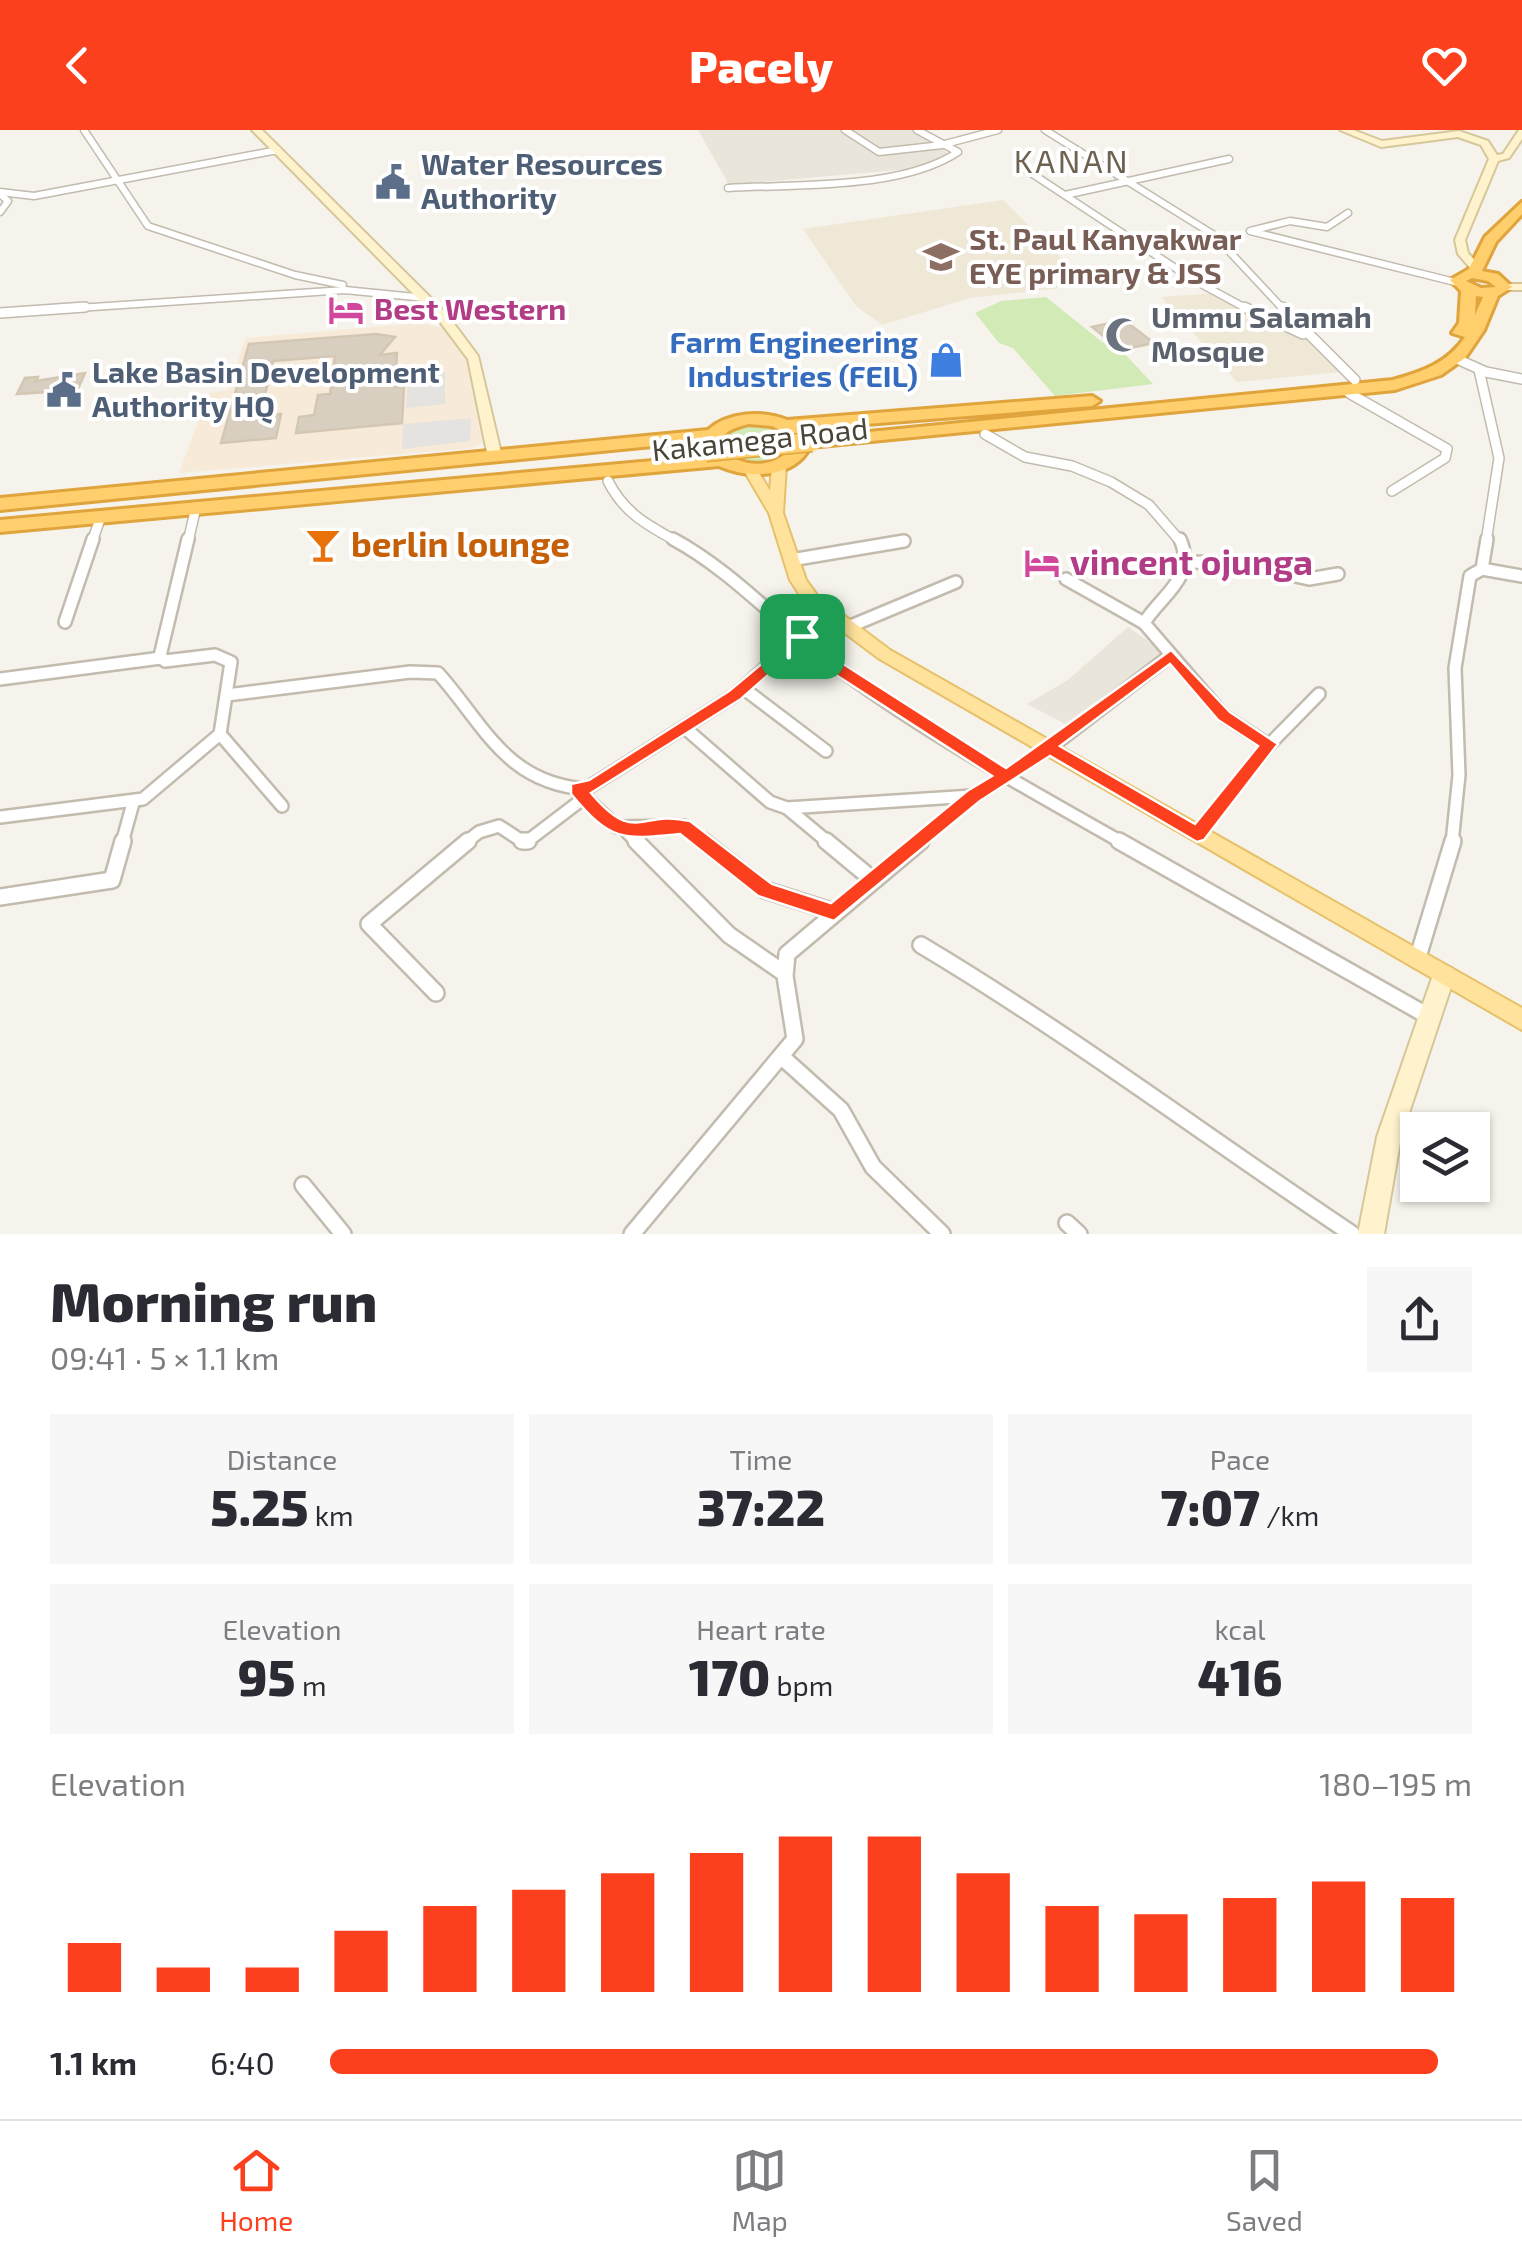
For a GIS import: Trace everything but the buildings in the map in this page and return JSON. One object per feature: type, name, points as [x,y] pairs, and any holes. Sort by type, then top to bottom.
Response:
[{"type":"highway","points":[[1352,387],[1417,365],[1450,347],[1468,323],[1469,278],[1490,240],[1522,206]]},
{"type":"highway","points":[[0,529],[714,449],[1406,382],[1457,359],[1477,337],[1497,286],[1502,244],[1522,222]]},
{"type":"highway","points":[[1469,278],[1497,286]]},
{"type":"highway","points":[[714,449],[723,426],[748,419],[787,425],[1097,400],[1139,407]]},
{"type":"highway","points":[[0,501],[495,458],[714,449],[750,469],[779,466],[798,454],[1104,421],[1139,407]]},
{"type":"highway","name":"Kakamega Road","points":[[0,514],[1139,407]]},
{"type":"highway","points":[[787,425],[801,438],[798,454]]},
{"type":"highway","name":"Kakamega Road","points":[[0,514],[714,449]]},
{"type":"main road","points":[[776,514],[779,466]]},
{"type":"main road","points":[[750,469],[776,514],[791,560],[811,598],[846,628],[1522,1020]]},
{"type":"street","points":[[84,130],[148,226],[295,275],[342,284],[345,290]]},
{"type":"street","points":[[258,130],[424,298],[474,360],[495,458]]},
{"type":"street","points":[[846,130],[863,150],[875,154],[944,145],[993,130]]},
{"type":"street","points":[[728,188],[927,168],[958,152],[917,130]]},
{"type":"street","points":[[1044,130],[1220,240],[1352,387],[1447,449],[1445,458],[1392,491]]},
{"type":"street","points":[[1346,130],[1385,144],[1460,132],[1486,143],[1494,159],[1460,240],[1469,278],[1250,231],[1290,221],[1327,227],[1348,213]]},
{"type":"street","points":[[1494,159],[1506,156],[1522,132]]},
{"type":"street","points":[[0,193],[34,196],[278,150]]},
{"type":"street","points":[[1064,195],[1228,159]]},
{"type":"street","points":[[1019,165],[1171,262],[1196,284],[1307,335]]},
{"type":"street","points":[[0,193],[8,201],[0,212]]},
{"type":"street","points":[[1497,286],[1522,288]]},
{"type":"street","points":[[0,314],[345,290],[424,298]]},
{"type":"street","points":[[1457,359],[1479,370],[1522,379]]},
{"type":"street","points":[[1479,370],[1499,458],[1482,569]]},
{"type":"street","points":[[985,434],[1024,457],[1075,466],[1147,503],[1176,532],[1186,562],[1164,602],[1144,623]]},
{"type":"street","points":[[608,481],[618,502],[639,522],[702,554],[802,636],[825,660],[1006,777],[1428,1016]]},
{"type":"street","points":[[161,658],[196,507]]},
{"type":"street","points":[[65,622],[101,516]]},
{"type":"street","points":[[791,560],[904,540]]},
{"type":"street","points":[[1186,562],[1237,563],[1309,579],[1338,574]]},
{"type":"street","points":[[1417,960],[1454,838],[1458,774],[1455,668],[1470,576],[1482,569],[1522,576]]},
{"type":"street","points":[[1066,579],[1144,623],[1224,716],[1269,744]]},
{"type":"street","points":[[846,628],[956,582]]},
{"type":"street","points":[[436,993],[368,924],[479,832],[499,826],[525,842],[580,794],[743,688],[802,636]]},
{"type":"street","points":[[632,1234],[794,1039],[797,1023],[781,970],[787,954],[974,796],[1050,748],[1171,655]]},
{"type":"street","points":[[0,679],[161,658],[228,658],[220,734],[152,795],[133,803],[0,817]]},
{"type":"street","points":[[227,695],[410,672],[438,673],[480,729],[521,764],[580,794],[604,821],[627,832],[729,935],[781,970]]},
{"type":"street","points":[[743,688],[826,751]]},
{"type":"street","points":[[1197,834],[1269,744],[1319,694]]},
{"type":"street","points":[[685,728],[770,802],[787,808],[873,880]]},
{"type":"street","points":[[220,734],[282,806]]},
{"type":"street","points":[[787,808],[974,796]]},
{"type":"street","points":[[0,897],[112,880],[133,803]]},
{"type":"street","points":[[627,832],[684,826],[765,890],[834,912]]},
{"type":"street","points":[[921,945],[1036,1014],[1155,1102],[1352,1234]]},
{"type":"street","points":[[1370,1234],[1388,1136],[1444,974]]},
{"type":"street","points":[[782,1057],[841,1110],[873,1166],[942,1234]]},
{"type":"street","points":[[302,1185],[343,1234]]},
{"type":"shaded area","points":[[698,130],[912,130],[948,153],[922,168],[729,185]]},
{"type":"shaded area","name":"St. Paul Kanyakwar EYE primary & JSS","points":[[1003,200],[1089,285],[970,298],[882,325],[856,306],[803,229]]},
{"type":"shaded area","points":[[1217,293],[1260,321],[1306,337],[1341,372],[1237,382],[1161,297]]},
{"type":"shaded area","points":[[420,323],[445,328],[469,362],[486,439],[474,448],[179,473],[209,393],[228,390],[246,338]]},
{"type":"shaded area","points":[[445,372],[445,404],[406,408],[408,375]]},
{"type":"shaded area","points":[[471,418],[470,441],[402,449],[403,424]]},
{"type":"shaded area","points":[[1128,627],[1165,653],[1071,727],[1027,704],[1068,680]]},
{"type":"green space","points":[[1046,297],[1102,342],[1123,352],[1153,384],[1055,396],[1013,348],[999,343],[975,313],[1001,301]]},
{"type":"green space","points":[[771,424],[790,433],[795,448],[764,462],[729,459],[719,439],[725,434],[743,425]]},
{"type":"place","name":"Water Resources Authority","points":[[393,182]]},
{"type":"place","name":"St. Paul Kanyakwar EYE primary & JSS","points":[[941,257]]},
{"type":"place","name":"Best Western","points":[[346,310]]},
{"type":"place","name":"Ummu Salamah Mosque","points":[[1123,335]]},
{"type":"place","name":"Farm Engineering Industries (FEIL)","points":[[946,360]]},
{"type":"place","name":"Lake Basin Development Authority HQ","points":[[64,390]]},
{"type":"place","name":"berlin lounge","points":[[323,545]]},
{"type":"place","name":"vincent ojunga","points":[[1042,563]]},
{"type":"district","name":"KANAN","points":[[1072,162]]},
{"type":"route","points":[[802,636],[735,695],[594,786],[577,789],[604,821],[627,832],[684,826],[765,890],[834,912],[974,796],[1006,777],[1050,748],[1197,834],[1269,744],[1224,716],[1171,655],[1006,777],[825,660],[802,636]]}]
